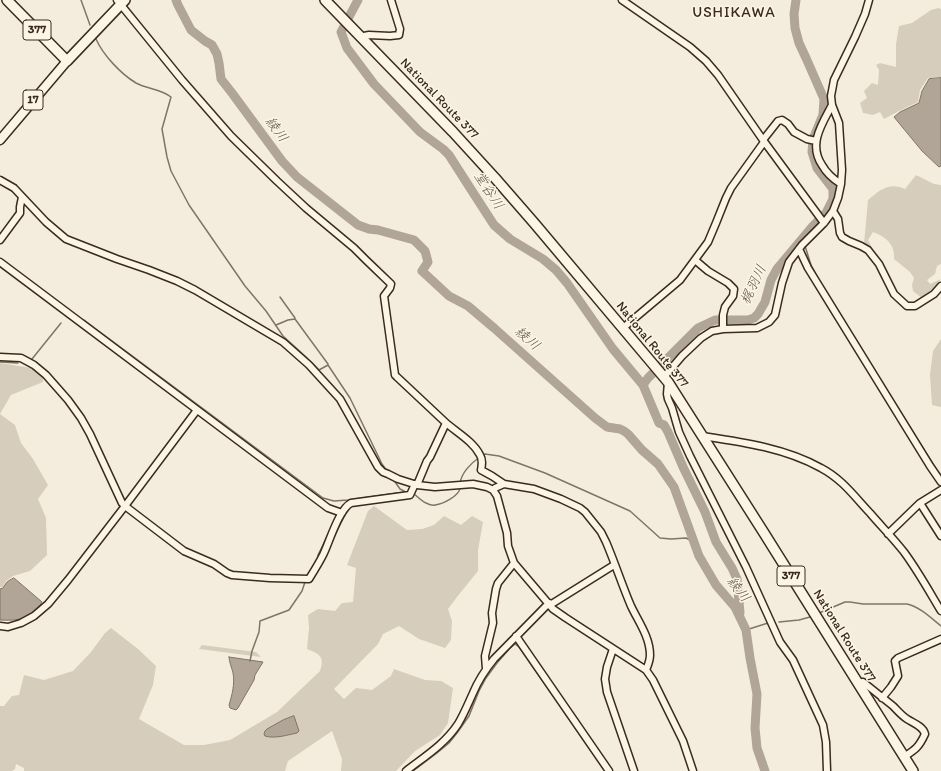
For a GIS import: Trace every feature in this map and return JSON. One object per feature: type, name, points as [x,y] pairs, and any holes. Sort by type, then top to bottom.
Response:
[{"type":"highway","name":"377","points":[[7,0],[67,60]]},
{"type":"highway","name":"National Route 377","points":[[325,0],[454,132],[662,374],[760,526],[913,771]]},
{"type":"highway","points":[[67,60],[121,2]]},
{"type":"main road","name":"17","points":[[0,140],[67,60]]},
{"type":"street","points":[[362,38],[370,35],[399,35],[400,29],[392,0]]},
{"type":"street","points":[[622,0],[690,47],[706,61],[718,75],[823,222]]},
{"type":"street","points":[[828,771],[823,725],[793,660],[780,642],[746,567],[690,456],[679,432],[668,399],[662,374],[701,338],[712,331],[723,327],[757,328],[769,322],[775,315],[782,283],[789,262],[802,245],[833,211],[842,184],[838,123],[832,105],[834,80],[855,37],[865,14],[869,0]]},
{"type":"street","points":[[121,2],[182,80],[231,136],[276,181],[354,248],[391,284],[384,296],[395,375],[446,423],[464,437],[480,454],[483,460],[481,470],[504,484],[534,489],[580,508],[601,532],[648,642],[650,661],[646,670]]},
{"type":"street","points":[[832,105],[820,128],[816,141],[817,158],[832,179],[842,184]]},
{"type":"street","points":[[623,328],[680,280],[695,260],[708,242],[731,188],[778,121],[782,120],[788,124],[794,132],[807,139],[816,141]]},
{"type":"street","points":[[0,180],[14,188],[46,222],[66,238],[195,290],[283,342],[309,364],[340,399],[378,467],[383,472],[413,488]]},
{"type":"street","points":[[0,240],[20,214],[22,197]]},
{"type":"street","points":[[833,211],[838,219],[842,237],[868,250],[879,264],[894,294],[907,306],[915,306],[934,294],[941,286]]},
{"type":"street","points":[[799,249],[812,275],[941,482]]},
{"type":"street","points":[[695,260],[708,271],[728,283],[734,289],[733,296],[725,307],[723,327]]},
{"type":"street","points":[[0,262],[328,508],[342,513]]},
{"type":"street","points":[[0,357],[21,358],[34,365],[46,374],[68,400],[90,434],[122,503],[125,506],[184,551],[214,564],[232,575],[309,579],[324,554],[328,540],[342,513],[350,503],[413,488],[473,484],[493,490],[497,496],[507,533],[508,546],[514,563],[553,609],[646,670],[653,680],[683,740],[693,771]]},
{"type":"street","points":[[0,626],[8,627],[21,623],[34,616],[48,604],[125,506],[197,410]]},
{"type":"street","points":[[413,488],[446,423]]},
{"type":"street","points":[[702,436],[750,444],[797,457],[821,468],[839,479],[900,547],[941,611]]},
{"type":"street","points":[[493,490],[504,484]]},
{"type":"street","points":[[888,534],[920,503],[941,490]]},
{"type":"street","points":[[920,503],[941,536]]},
{"type":"street","points":[[486,669],[485,656],[493,623],[492,613],[496,589],[498,583],[514,563]]},
{"type":"street","points":[[406,771],[441,744],[450,735],[467,709],[473,692],[486,669],[516,636],[549,604],[614,565]]},
{"type":"street","points":[[516,636],[609,771]]},
{"type":"street","points":[[882,698],[891,688],[898,676],[895,661],[898,658],[941,639]]},
{"type":"street","points":[[612,649],[605,679],[607,692],[634,771]]},
{"type":"street","points":[[858,683],[864,682],[901,715],[924,731],[925,734],[917,749],[904,757]]},
{"type":"shaded area","points":[[938,8],[941,9],[941,77],[928,78],[920,90],[918,102],[884,119],[880,112],[873,115],[863,113],[860,103],[867,98],[864,91],[872,83],[878,85],[879,70],[876,65],[880,63],[896,67],[896,44],[899,26],[912,23],[931,10]]},
{"type":"shaded area","points":[[941,78],[941,166],[939,167],[922,151],[894,117],[900,112],[919,103],[922,91],[929,79]]},
{"type":"shaded area","points":[[916,175],[934,184],[941,185],[941,264],[937,266],[935,274],[927,280],[930,284],[941,279],[934,288],[922,298],[913,291],[912,285],[914,278],[910,272],[894,259],[893,249],[886,239],[873,232],[868,240],[875,253],[864,244],[868,200],[885,188],[894,186],[905,189]]},
{"type":"shaded area","points":[[941,339],[941,407],[932,405],[930,375],[933,351]]},
{"type":"shaded area","points":[[0,363],[31,368],[43,376],[43,382],[11,395],[0,414]]},
{"type":"shaded area","points":[[0,414],[15,425],[21,443],[33,459],[48,485],[38,499],[46,518],[47,555],[30,571],[13,576],[6,581],[3,587],[0,587]]},
{"type":"shaded area","points":[[374,506],[407,530],[422,529],[434,525],[444,516],[461,525],[472,516],[483,522],[478,550],[478,571],[448,609],[452,621],[451,640],[445,648],[419,639],[399,626],[383,634],[378,644],[334,689],[344,699],[356,688],[372,690],[391,676],[394,669],[425,680],[441,681],[453,688],[448,723],[440,735],[415,751],[396,771],[341,771],[342,759],[332,731],[288,761],[285,771],[24,771],[24,768],[16,764],[15,769],[12,771],[0,771],[0,706],[4,706],[12,696],[19,695],[24,675],[44,680],[73,671],[111,628],[138,649],[156,666],[153,685],[139,719],[184,745],[204,745],[230,740],[277,712],[320,671],[322,659],[318,654],[307,649],[309,628],[308,615],[318,609],[335,611],[342,603],[353,602],[356,568],[347,565],[368,511]]},
{"type":"shaded area","points":[[14,578],[42,602],[34,612],[24,618],[0,620],[0,589]]},
{"type":"shaded area","points":[[202,645],[256,652],[261,657],[199,649]]},
{"type":"shaded area","points":[[229,657],[263,662],[236,710],[230,708],[229,705],[234,681]]},
{"type":"shaded area","points":[[294,716],[299,731],[297,733],[277,737],[265,736],[264,734],[267,729]]},
{"type":"waterway","points":[[81,0],[90,25]]},
{"type":"waterway","name":"綾川","points":[[176,0],[191,30],[212,45],[217,54],[221,79],[282,161],[297,177],[358,225],[414,240],[425,251],[428,262],[422,271],[449,296],[468,306],[595,418],[607,427],[620,429],[628,434],[642,450],[658,464],[674,487],[699,556],[716,585],[735,607],[746,630],[757,694],[755,728],[757,748],[765,771]]},
{"type":"waterway","name":"堂谷川","points":[[358,0],[341,32],[347,48],[374,84],[420,132],[449,155],[494,225],[510,239],[543,259],[556,270],[567,283],[613,349],[643,385],[659,423],[664,425],[668,432],[705,512],[716,542],[737,579],[740,613]]},
{"type":"waterway","name":"梶羽川","points":[[643,385],[648,378],[698,328],[715,320],[748,320],[754,318],[765,302],[771,280],[777,269],[813,226],[826,213],[833,199],[833,189],[817,168],[812,152],[813,139],[823,115],[824,99],[799,43],[795,28],[794,14],[796,0]]},
{"type":"waterway","points":[[96,39],[108,58],[130,79],[140,85],[163,92],[171,97],[162,129],[171,171],[189,205],[245,286],[266,311],[283,336],[319,370],[328,365],[350,398],[382,464],[387,471]]},
{"type":"waterway","points":[[805,246],[811,265],[818,278]]},
{"type":"waterway","points":[[280,297],[295,318]]},
{"type":"waterway","points":[[276,325],[295,319],[328,364]]},
{"type":"waterway","points":[[84,320],[323,498],[334,501],[405,492],[410,493]]},
{"type":"waterway","points":[[32,359],[61,323]]},
{"type":"waterway","points":[[0,362],[18,363]]},
{"type":"waterway","points":[[873,368],[940,475]]},
{"type":"waterway","points":[[483,455],[499,456],[545,473],[630,511],[660,538],[686,538],[694,542]]},
{"type":"waterway","points":[[460,484],[462,476],[467,469],[480,457]]},
{"type":"waterway","points":[[393,479],[400,489],[404,491]]},
{"type":"waterway","points":[[413,493],[424,502],[434,505],[450,499],[457,494],[460,488]]},
{"type":"waterway","points":[[312,568],[332,527]]},
{"type":"waterway","points":[[250,661],[259,632],[260,621],[289,610],[302,591],[305,582]]},
{"type":"waterway","points":[[819,613],[845,602],[863,604],[907,604],[921,610],[941,626]]},
{"type":"waterway","points":[[779,622],[799,620],[810,617]]},
{"type":"waterway","points":[[746,630],[768,623]]},
{"type":"waterway","points":[[413,771],[449,743],[469,716],[486,678],[497,663],[515,644],[519,647],[605,771]]},
{"type":"district","name":"USHIKAWA","points":[[734,13]]}]
